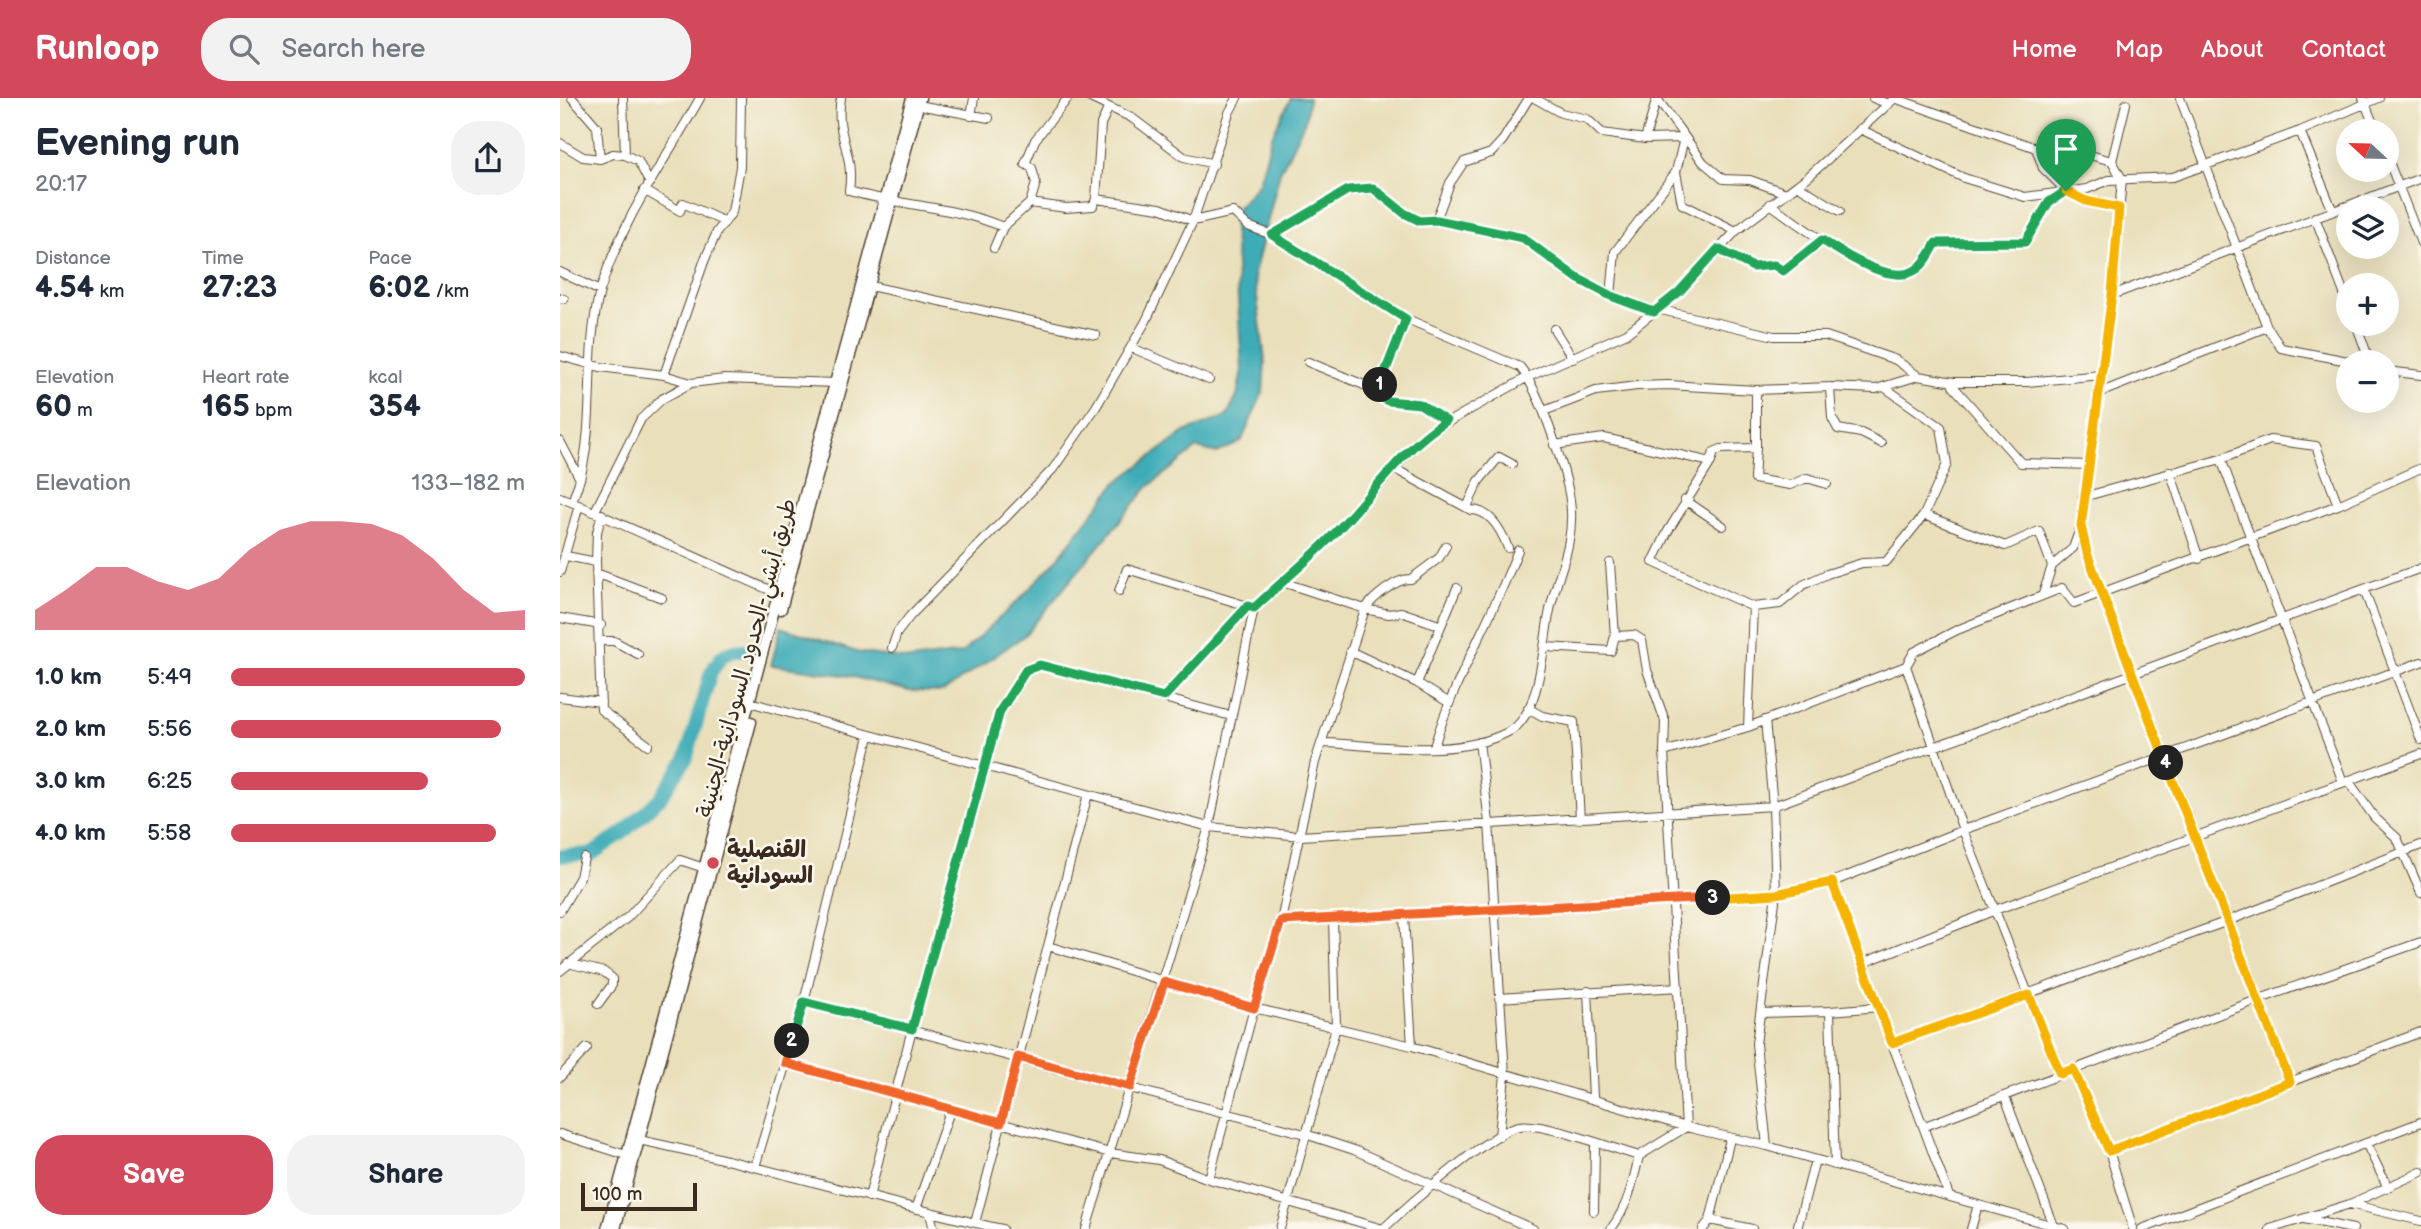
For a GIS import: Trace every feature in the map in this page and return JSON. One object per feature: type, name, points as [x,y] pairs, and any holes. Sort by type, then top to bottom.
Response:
[{"type":"highway","name":"طريق أبشي-الحدود السودانية-الجنينة","points":[[615,1229],[635,1139],[781,595],[870,286],[888,202],[916,100]]},
{"type":"highway","points":[[798,536],[835,383],[888,202]]},
{"type":"highway","points":[[686,951],[704,868],[753,703]]},
{"type":"highway","points":[[607,1229],[626,1155],[635,1139]]},
{"type":"street","points":[[572,98],[597,127],[600,159]]},
{"type":"street","points":[[623,98],[625,156]]},
{"type":"street","points":[[560,572],[566,556],[586,456],[592,323],[600,290],[613,249],[648,180],[700,98]]},
{"type":"street","points":[[664,376],[705,259],[732,212],[740,167],[741,98]]},
{"type":"street","points":[[841,98],[837,119],[851,162],[849,191],[888,202],[973,214],[1003,227]]},
{"type":"street","points":[[971,116],[974,98]]},
{"type":"street","points":[[994,248],[1003,227],[1030,204],[1036,183],[1032,168],[1025,164],[1035,140],[1068,98]]},
{"type":"street","points":[[1090,98],[1132,118],[1184,157],[1214,164]]},
{"type":"street","points":[[892,648],[897,633],[910,616],[1053,469],[1132,348],[1193,221],[1229,113],[1237,98]]},
{"type":"street","points":[[1437,220],[1450,183],[1464,162],[1491,153],[1532,98],[1561,113],[1587,119],[1602,134],[1645,139],[1684,138]]},
{"type":"street","points":[[1873,98],[1893,100],[2036,148],[2071,150],[2112,161]]},
{"type":"street","points":[[2180,98],[2267,327],[2281,348],[2336,359]]},
{"type":"street","points":[[1860,129],[1964,178],[2025,197],[2122,179],[2173,177],[2205,168],[2301,131],[2364,101],[2379,98]]},
{"type":"street","points":[[1645,139],[1657,99]]},
{"type":"street","points":[[1657,99],[1684,138],[1723,179],[1750,180],[1786,193]]},
{"type":"street","points":[[916,100],[971,116],[989,118]]},
{"type":"street","points":[[1164,697],[1251,607],[1332,536],[1425,435],[1528,377],[1627,333],[1679,292],[1736,231],[1797,185],[1893,100]]},
{"type":"street","points":[[2364,101],[2371,119]]},
{"type":"street","points":[[2043,594],[2052,566],[2073,548],[2081,526],[2112,295],[2122,179],[2112,161],[2126,104]]},
{"type":"street","points":[[1030,204],[1066,208],[1093,206],[1096,199],[1101,124],[1109,107]]},
{"type":"street","points":[[2301,131],[2332,209]]},
{"type":"street","points":[[1611,296],[1615,253],[1676,172],[1684,138]]},
{"type":"street","points":[[560,143],[583,157],[600,159],[613,155],[638,161],[648,180]]},
{"type":"street","points":[[2036,148],[2043,168],[2066,191],[2086,201],[2119,208]]},
{"type":"street","points":[[1676,172],[1682,204],[1736,231]]},
{"type":"street","points":[[2112,295],[2332,209],[2421,178]]},
{"type":"street","points":[[2397,182],[2421,243]]},
{"type":"street","points":[[1797,185],[1840,211]]},
{"type":"street","points":[[1272,235],[1348,190],[1373,188],[1404,213],[1420,221],[1437,220],[1523,238],[1577,278],[1611,296],[1656,310],[1774,335],[1826,336],[1884,355],[1918,376],[1954,382],[2026,382],[2101,375]]},
{"type":"street","points":[[644,190],[680,211],[683,203],[725,222]]},
{"type":"street","points":[[1770,204],[1822,240],[1874,269],[1906,274],[1915,271],[1924,263],[1936,243],[2025,242],[2049,202],[2066,191]]},
{"type":"street","points":[[1096,199],[1160,208],[1193,221],[1233,212],[1248,226],[1272,235],[1406,319],[1520,367],[1528,377],[1544,411],[1571,512],[1566,563],[1549,612],[1543,669],[1528,708],[1511,731],[1479,742],[1434,747],[1324,743]]},
{"type":"street","points":[[2315,217],[2336,273]]},
{"type":"street","points":[[1718,249],[1753,267],[1774,265],[1783,271],[1822,240]]},
{"type":"street","points":[[560,272],[600,290]]},
{"type":"street","points":[[870,286],[1096,335]]},
{"type":"street","points":[[1377,395],[1406,319]]},
{"type":"street","points":[[2099,393],[2267,327]]},
{"type":"street","points":[[1554,328],[1573,359]]},
{"type":"street","points":[[1132,348],[1209,380]]},
{"type":"street","points":[[560,356],[691,383],[724,379],[835,383]]},
{"type":"street","points":[[1308,362],[1350,378],[1388,401],[1420,404],[1446,421]]},
{"type":"street","points":[[2399,372],[2421,375]]},
{"type":"street","points":[[1544,411],[1595,391],[1637,386],[1668,384],[1756,390],[1885,387],[1918,376]]},
{"type":"street","points":[[1954,382],[1953,386],[2021,463],[2090,465]]},
{"type":"street","points":[[648,745],[601,710],[601,625],[596,573],[599,513],[641,419],[662,400],[691,383]]},
{"type":"street","points":[[1830,387],[1832,418],[1838,429],[1861,433],[1881,443]]},
{"type":"street","points":[[1756,448],[1721,449],[1714,452],[1700,484],[1685,500],[1653,562],[1753,607],[1780,604],[1803,585],[1827,574],[1862,563],[1886,562],[1924,515],[1947,464],[1941,427],[1885,387]]},
{"type":"street","points":[[1756,390],[1754,479],[1790,485],[1807,478],[1827,484]]},
{"type":"street","points":[[1554,445],[1604,438],[1711,462]]},
{"type":"street","points":[[2083,497],[2221,459],[2270,440],[2316,446],[2338,505]]},
{"type":"street","points":[[560,441],[580,480]]},
{"type":"street","points":[[1467,507],[1479,481],[1499,457],[1512,464]]},
{"type":"street","points":[[2221,459],[2346,781],[2374,817],[2397,838],[2421,893]]},
{"type":"street","points":[[1393,468],[1467,507],[1478,510],[1500,527],[1508,548]]},
{"type":"street","points":[[1664,752],[1765,720],[1906,666],[1914,652],[1967,625],[2043,594],[2062,588],[2074,603],[2199,559],[2338,505],[2421,468]]},
{"type":"street","points":[[2170,471],[2199,559]]},
{"type":"street","points":[[560,497],[760,583],[781,595]]},
{"type":"street","points":[[1685,500],[1723,526]]},
{"type":"street","points":[[1924,515],[2005,546],[2039,531],[2052,566]]},
{"type":"street","points":[[2081,526],[2087,553],[2164,759],[2290,1082]]},
{"type":"street","points":[[1209,1179],[1254,1008],[1281,921],[1315,762],[1324,743],[1365,609],[1375,596],[1404,578],[1410,579],[1439,558],[1446,546]]},
{"type":"street","points":[[1434,747],[1448,702],[1491,617],[1518,550]]},
{"type":"street","points":[[566,556],[596,562]]},
{"type":"street","points":[[1546,647],[1611,651],[1615,636],[1610,564]]},
{"type":"street","points":[[753,703],[1209,827],[1301,836],[1489,822],[1668,815],[1773,806],[1935,749],[2133,673],[2421,568]]},
{"type":"street","points":[[1119,591],[1127,569],[1251,607]]},
{"type":"street","points":[[596,573],[662,598]]},
{"type":"street","points":[[1282,582],[1365,609],[1389,614],[1401,612],[1439,625]]},
{"type":"street","points":[[1417,683],[1457,587]]},
{"type":"street","points":[[2364,590],[2393,673],[2421,740]]},
{"type":"street","points":[[1086,1229],[1164,982],[1209,827],[1251,607]]},
{"type":"street","points":[[1748,726],[1753,607]]},
{"type":"street","points":[[560,618],[601,625]]},
{"type":"street","points":[[1615,636],[1634,635],[1642,640],[1647,670],[1665,721],[1664,752],[1675,901],[1686,1127]]},
{"type":"street","points":[[601,641],[614,640],[638,654]]},
{"type":"street","points":[[1350,651],[1417,683],[1448,702]]},
{"type":"street","points":[[1281,921],[1776,894],[1832,882],[1963,830],[2164,759],[2421,662]]},
{"type":"street","points":[[869,1197],[984,765],[1011,690],[1032,666],[1040,665],[1231,716]]},
{"type":"street","points":[[1906,666],[1963,830],[2060,1074]]},
{"type":"street","points":[[560,697],[601,702]]},
{"type":"street","points":[[1528,708],[1542,716],[1574,722],[1580,819]]},
{"type":"street","points":[[1765,720],[1773,806],[1776,894],[1756,1044],[1767,1146]]},
{"type":"street","points":[[755,1167],[804,1002],[870,736]]},
{"type":"street","points":[[1479,742],[1489,822],[1505,1075],[1499,1136]]},
{"type":"street","points":[[1863,962],[1995,910],[2421,754]]},
{"type":"street","points":[[975,1223],[1087,794]]},
{"type":"street","points":[[1892,1043],[2228,921],[2421,845]]},
{"type":"street","points":[[560,911],[580,877],[584,858]]},
{"type":"street","points":[[560,971],[628,917],[680,860],[704,868]]},
{"type":"street","points":[[1832,882],[1949,1196]]},
{"type":"street","points":[[1404,916],[1412,1046]]},
{"type":"street","points":[[1280,1229],[1336,1027],[1333,919]]},
{"type":"street","points":[[1925,1126],[2257,1000],[2421,942]]},
{"type":"street","points":[[1048,946],[1254,1008],[1412,1046],[1505,1075],[1592,1097],[1686,1127],[1767,1146],[2059,1228]]},
{"type":"street","points":[[568,963],[604,972],[612,978],[612,985],[598,1004]]},
{"type":"street","points":[[1499,998],[1679,987]]},
{"type":"street","points":[[1588,991],[1592,1097]]},
{"type":"street","points":[[804,1002],[1306,1134],[1354,1150],[1432,1186],[1537,1228]]},
{"type":"street","points":[[1760,1013],[1830,1012],[1880,1007]]},
{"type":"street","points":[[1830,1012],[1835,1165]]},
{"type":"street","points":[[2109,1151],[2421,1032]]},
{"type":"street","points":[[560,1077],[587,1048]]},
{"type":"street","points":[[785,1063],[950,1111],[1110,1153],[1159,1160],[1209,1179],[1382,1229],[1432,1186],[1499,1136],[1520,1125],[1546,1128],[1639,1156]]},
{"type":"street","points":[[2073,1069],[2109,1151],[2133,1229]]},
{"type":"street","points":[[2005,1097],[2059,1228]]},
{"type":"street","points":[[916,1209],[950,1111]]},
{"type":"street","points":[[2142,1229],[2421,1122]]},
{"type":"street","points":[[1611,1229],[1622,1215],[1631,1193],[1639,1156],[1686,1127]]},
{"type":"street","points":[[560,1133],[626,1155]]},
{"type":"street","points":[[635,1139],[755,1167],[930,1214],[1002,1229]]},
{"type":"street","points":[[1703,1229],[1710,1220],[1730,1139]]},
{"type":"street","points":[[2367,1143],[2387,1186]]},
{"type":"street","points":[[1594,1211],[1595,1144]]},
{"type":"street","points":[[1797,1229],[1815,1160]]},
{"type":"street","points":[[2270,1229],[2350,1204],[2421,1172]]},
{"type":"street","points":[[2350,1204],[2421,1221]]},
{"type":"street","points":[[1971,1229],[1979,1205]]},
{"type":"street","points":[[930,1214],[934,1229]]},
{"type":"street","points":[[2303,1219],[2353,1229]]},
{"type":"street","points":[[1710,1220],[1752,1229]]},
{"type":"water","points":[[1291,98],[1309,98],[1305,121],[1280,172],[1254,274],[1265,361],[1263,392],[1241,442],[1217,453],[1197,448],[1148,487],[1025,635],[943,692],[909,691],[850,676],[771,665],[781,627],[857,652],[910,660],[962,653],[1023,596],[1059,557],[1116,483],[1185,432],[1227,416],[1237,396],[1242,370],[1233,212],[1259,183],[1272,136]]},
{"type":"waterway","points":[[560,856],[592,854],[624,832],[660,798],[686,759],[711,672],[722,656],[732,651],[750,650]]},
{"type":"place","name":"القنصلية السودانية","points":[[713,863]]},
{"type":"route","points":[[1373,188],[1387,202],[1420,221],[1437,220],[1500,231],[1523,238],[1577,278],[1611,296],[1654,312],[1679,292],[1718,249],[1753,267],[1774,265],[1783,271],[1822,240],[1848,257],[1874,269],[1906,274],[1915,271],[1924,263],[1936,243],[2025,242],[2049,202],[2066,191],[2086,201],[2119,208],[2112,295],[2090,465],[2083,497],[2081,526],[2087,553],[2290,1082],[2109,1151],[2073,1069],[2060,1074],[2029,995],[1892,1043],[1832,882],[1776,894],[1281,921],[1254,1008],[1164,982],[1130,1087],[1018,1057],[1001,1123],[785,1063],[804,1002],[912,1029],[1000,711],[1026,670],[1040,665],[1164,697],[1248,606],[1254,608],[1332,536],[1405,455],[1425,435],[1446,421],[1420,404],[1388,401],[1377,395],[1390,355],[1406,319],[1272,235],[1348,190],[1373,188]]}]
